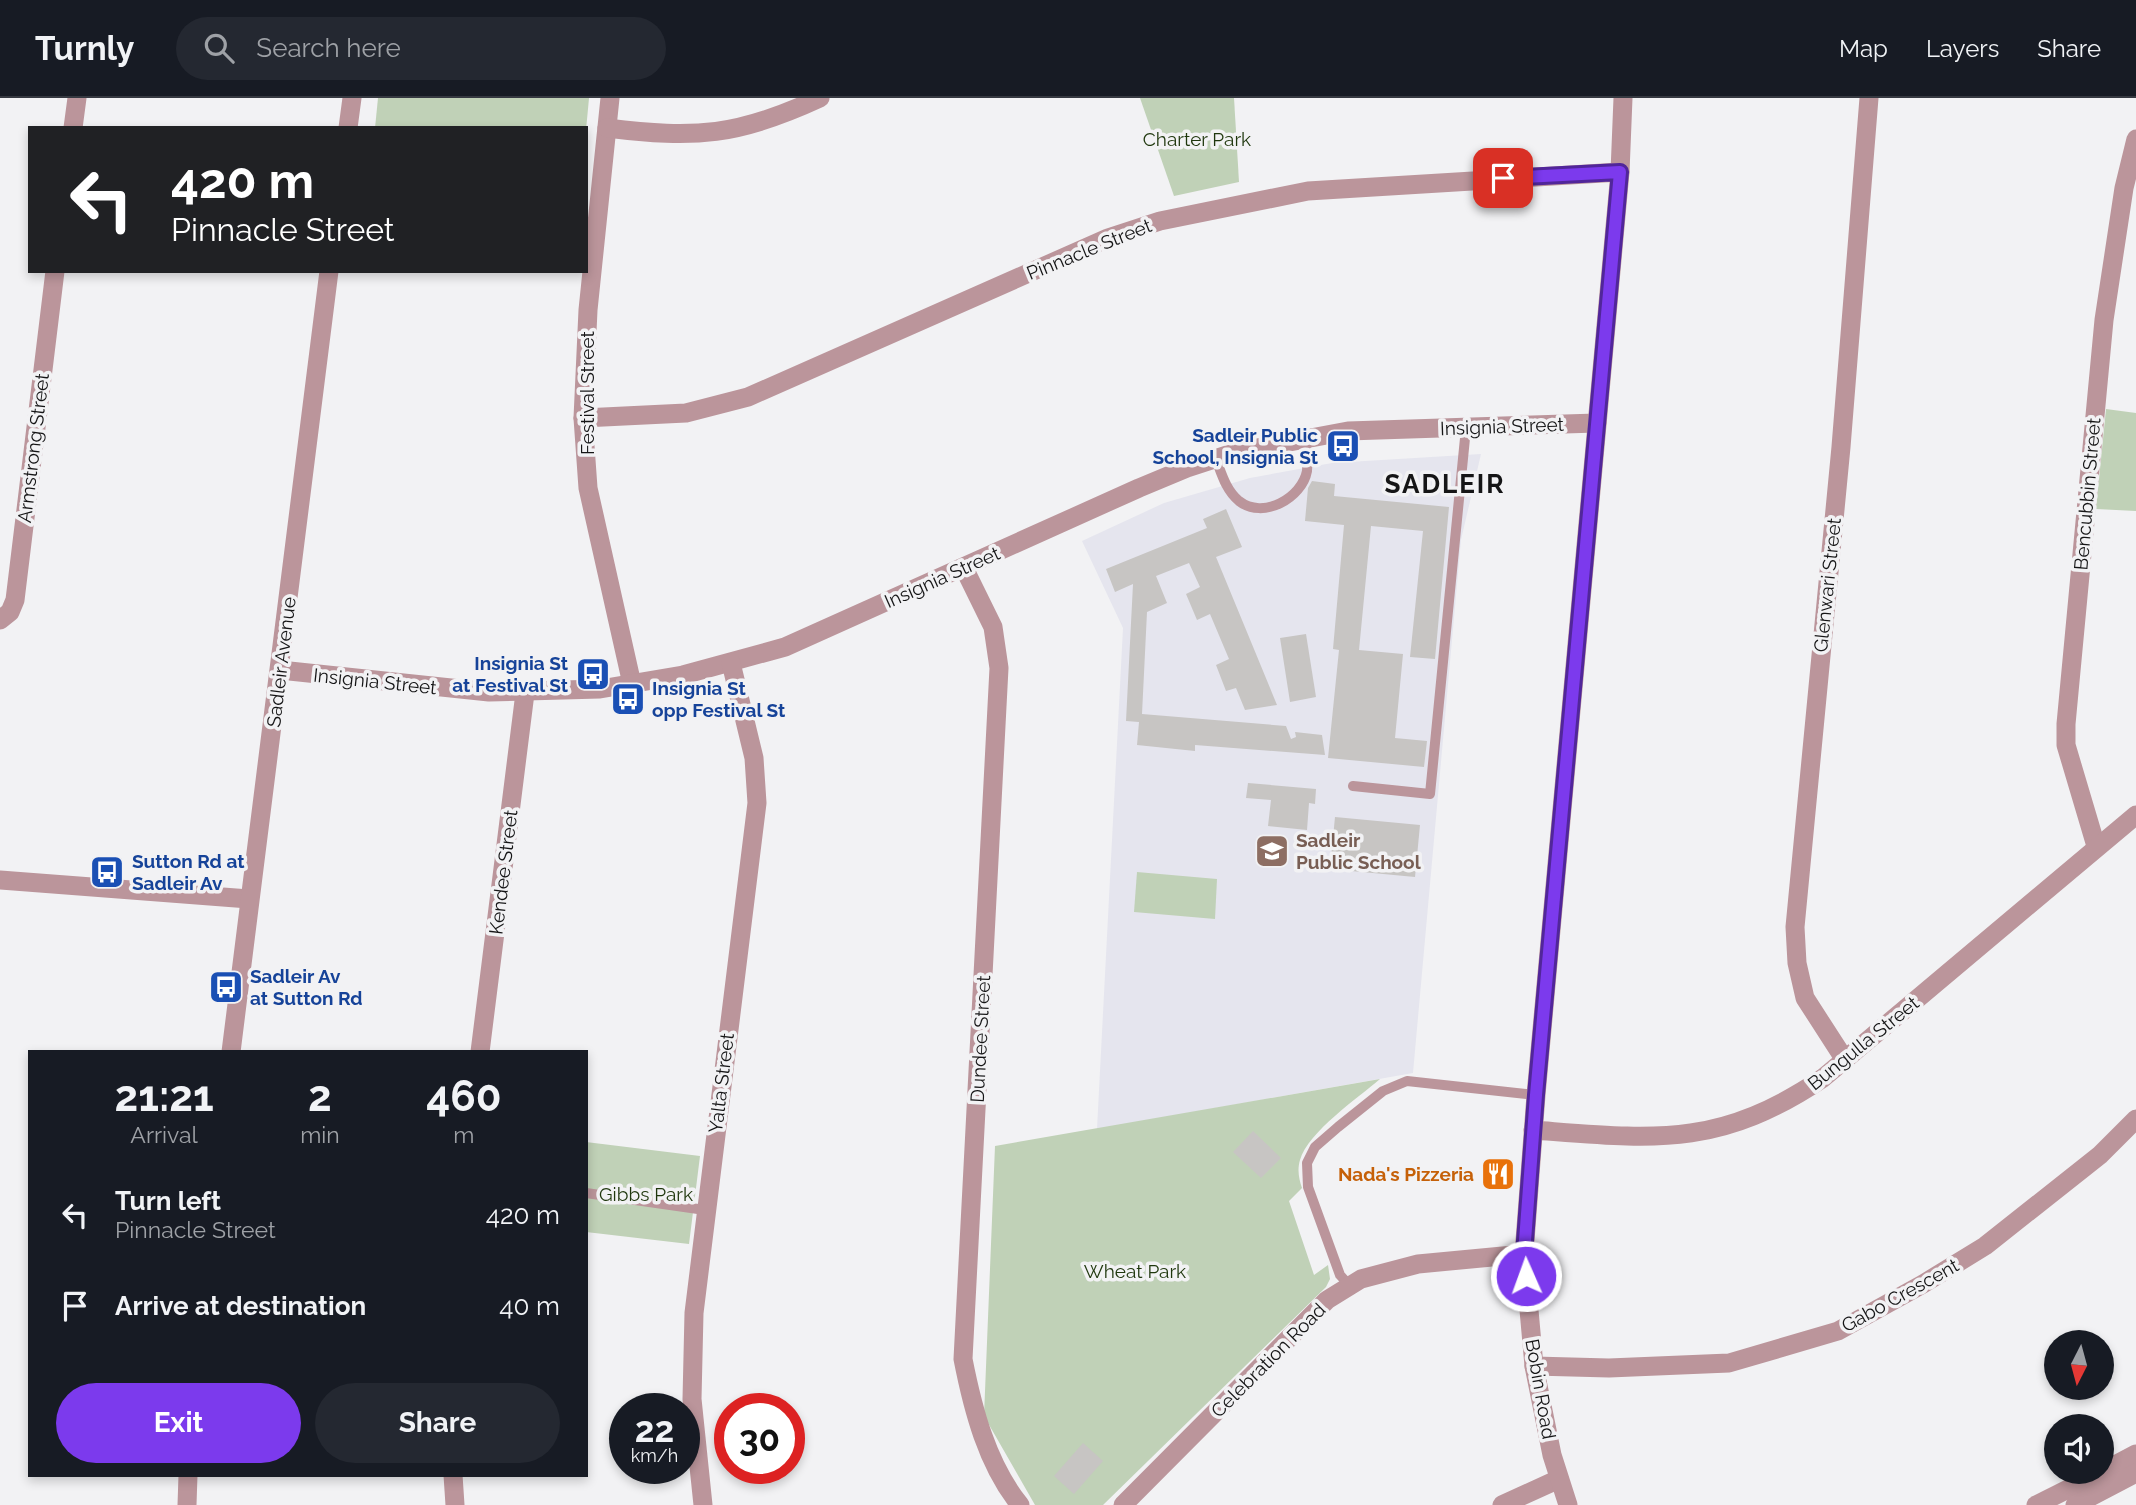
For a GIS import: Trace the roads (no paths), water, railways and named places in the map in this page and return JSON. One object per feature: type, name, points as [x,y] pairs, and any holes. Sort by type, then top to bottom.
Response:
[{"type":"street","points":[[73,126],[77,98]]},
{"type":"street","points":[[348,126],[352,98]]},
{"type":"street","name":"Festival Street","points":[[610,98],[588,310],[583,418],[588,488],[632,684]]},
{"type":"street","points":[[607,128],[653,134],[702,135],[748,127],[820,98]]},
{"type":"street","name":"Bobin Road","points":[[1568,1505],[1559,1479],[1534,1366],[1524,1254],[1620,172],[1623,98]]},
{"type":"street","name":"Glenwari Street","points":[[1845,1060],[1805,998],[1797,963],[1795,927],[1841,447],[1869,98]]},
{"type":"street","name":"Bencubbin Street","points":[[2096,846],[2066,745],[2066,724],[2104,320],[2120,211],[2136,139]]},
{"type":"street","name":"Pinnacle Street","points":[[583,418],[640,417],[686,412],[748,397],[1108,238],[1160,220],[1308,191],[1620,172]]},
{"type":"street","name":"Armstrong Street","points":[[0,620],[10,612],[15,600],[55,273]]},
{"type":"street","name":"Sadleir Avenue","points":[[231,1050],[329,273]]},
{"type":"street","name":"Insignia Street","points":[[280,670],[454,690],[525,692],[600,689],[632,684],[731,663],[785,647],[1139,488],[1216,459],[1348,431],[1597,423]]},
{"type":"street","name":"Dundee Street","points":[[964,568],[993,627],[999,668],[962,1359],[974,1412],[1004,1485],[1020,1505]]},
{"type":"street","name":"Yalta Street","points":[[703,1505],[692,1399],[694,1313],[757,803],[754,758],[731,663]]},
{"type":"street","name":"Kendee Street","points":[[480,1050],[525,692]]},
{"type":"street","name":"Bungulla Street","points":[[1533,1130],[1664,1138],[1724,1127],[1795,1097],[1845,1060],[2136,815]]},
{"type":"street","points":[[0,880],[249,899]]},
{"type":"street","name":"Gabo Crescent","points":[[1534,1366],[1609,1368],[1729,1363],[1838,1331],[1985,1246],[2021,1214],[2100,1155],[2136,1119]]},
{"type":"street","name":"Celebration Road","points":[[1123,1505],[1327,1300],[1361,1279],[1419,1264],[1524,1254]]},
{"type":"street","points":[[2114,1466],[2136,1454]]},
{"type":"street","points":[[2075,1505],[2136,1473]]},
{"type":"street","points":[[187,1505],[188,1477]]},
{"type":"street","points":[[453,1477],[455,1505]]},
{"type":"street","points":[[1503,1505],[1559,1479]]},
{"type":"street","points":[[2036,1505],[2078,1484]]},
{"type":"lane","points":[[1353,786],[1430,794],[1466,428]]},
{"type":"lane","points":[[1216,459],[1227,488],[1240,503],[1256,509],[1278,505],[1295,493],[1307,471],[1306,438]]},
{"type":"lane","points":[[1350,1286],[1340,1275],[1308,1187],[1307,1163],[1315,1147],[1383,1091],[1407,1081],[1536,1095]]},
{"type":"lane","points":[[588,1193],[705,1210]]},
{"type":"place","name":"Sadleir Public School, Insignia St","points":[[1343,446]]},
{"type":"place","name":"Insignia St at Festival St","points":[[593,674]]},
{"type":"place","name":"Insignia St opp Festival St","points":[[628,699]]},
{"type":"place","name":"Sadleir Public School","points":[[1272,851]]},
{"type":"place","name":"Sutton Rd at Sadleir Av","points":[[107,872]]},
{"type":"place","name":"Sadleir Av at Sutton Rd","points":[[226,987]]},
{"type":"place","name":"Nada's Pizzeria","points":[[1498,1174]]},
{"type":"district","name":"SADLEIR","points":[[1445,484]]},
{"type":"park label","name":"Charter Park","points":[[1197,139]]},
{"type":"park label","name":"Gibbs Park","points":[[646,1194]]},
{"type":"park label","name":"Wheat Park","points":[[1135,1271]]}]
